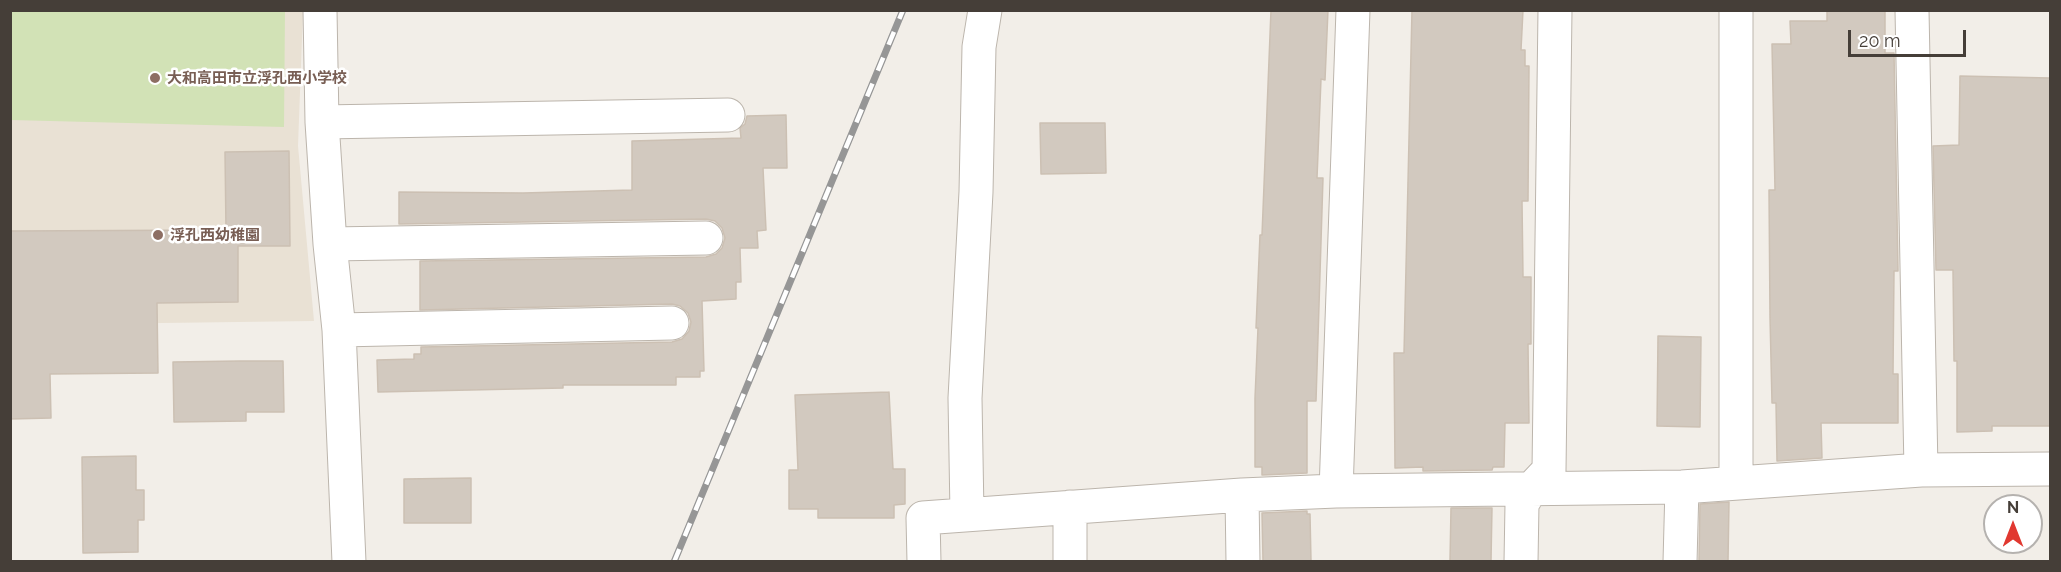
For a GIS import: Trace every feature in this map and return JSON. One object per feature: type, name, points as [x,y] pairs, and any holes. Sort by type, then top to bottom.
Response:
[{"type":"street","points":[[320,10],[322,122],[330,244],[339,330],[349,561]]},
{"type":"street","points":[[967,514],[965,398],[976,192],[979,47],[985,10]]},
{"type":"street","points":[[1336,491],[1353,10]]},
{"type":"street","points":[[1521,561],[1522,504],[1531,489],[1549,470],[1555,10]]},
{"type":"street","points":[[1736,10],[1736,483]]},
{"type":"street","points":[[1912,10],[1921,470]]},
{"type":"street","points":[[322,122],[728,115]]},
{"type":"street","points":[[330,244],[706,238]]},
{"type":"street","points":[[339,330],[672,323]]},
{"type":"street","points":[[924,561],[923,518],[967,514],[1242,495],[1336,491],[1682,487],[1921,470],[2050,469]]},
{"type":"street","points":[[1680,561],[1682,487]]},
{"type":"street","points":[[1242,495],[1243,561]]},
{"type":"street","points":[[1070,507],[1070,561]]},
{"type":"shaded area","points":[[10,11],[303,11],[298,146],[314,321],[11,325]]},
{"type":"green space","name":"大和高田市立浮孔西小学校","points":[[11,10],[285,11],[284,127],[11,120]]},
{"type":"building","points":[[1271,10],[1328,10],[1325,80],[1321,79],[1317,178],[1323,178],[1316,401],[1307,401],[1307,473],[1262,475],[1262,467],[1255,467],[1258,328],[1256,328]]},
{"type":"building","points":[[1412,10],[1523,10],[1521,50],[1525,50],[1525,66],[1529,66],[1528,201],[1522,201],[1523,277],[1531,277],[1531,344],[1528,344],[1529,423],[1505,423],[1504,467],[1493,467],[1492,470],[1423,471],[1423,467],[1395,468],[1394,353],[1404,353]]},
{"type":"building","points":[[1827,10],[1885,10],[1885,53],[1894,53],[1898,271],[1894,271],[1893,374],[1898,374],[1898,423],[1821,423],[1822,458],[1777,461],[1776,403],[1772,403],[1770,317],[1769,190],[1775,190],[1772,44],[1791,44],[1790,21],[1827,21]]},
{"type":"building","points":[[1960,76],[2050,78],[2050,426],[1992,426],[1992,431],[1957,432],[1953,270],[1936,270],[1933,146],[1959,145]]},
{"type":"building","points":[[786,115],[787,168],[763,168],[766,230],[757,231],[758,248],[740,248],[741,282],[736,282],[736,299],[702,301],[704,371],[700,371],[700,377],[676,377],[676,385],[563,385],[563,388],[378,392],[377,360],[414,359],[414,354],[421,354],[421,347],[672,342],[682,339],[689,331],[691,322],[688,313],[680,306],[672,304],[420,310],[420,261],[706,257],[716,254],[722,248],[725,238],[722,228],[715,221],[706,219],[399,224],[399,192],[523,193],[632,190],[632,141],[741,138],[740,128],[745,124],[747,116]]},
{"type":"building","points":[[1040,123],[1105,123],[1106,173],[1041,174]]},
{"type":"building","points":[[289,151],[290,246],[238,246],[238,302],[157,303],[158,373],[50,374],[51,418],[10,419],[10,231],[226,230],[225,152]]},
{"type":"building","points":[[1658,336],[1701,337],[1700,427],[1657,426]]},
{"type":"building","points":[[283,361],[284,412],[246,412],[246,421],[174,422],[173,362]]},
{"type":"building","points":[[889,392],[893,469],[905,469],[905,504],[894,505],[894,518],[818,518],[818,509],[789,509],[789,470],[798,470],[795,395]]},
{"type":"building","points":[[136,456],[136,490],[144,490],[144,520],[138,520],[138,552],[83,553],[82,457]]},
{"type":"building","points":[[471,478],[471,523],[404,523],[404,479]]},
{"type":"building","points":[[1729,502],[1728,561],[1699,561],[1700,504]]},
{"type":"building","points":[[1451,508],[1492,508],[1491,561],[1450,561]]},
{"type":"building","points":[[1307,511],[1307,514],[1310,514],[1311,561],[1263,561],[1262,513]]},
{"type":"railway","points":[[674,562],[903,10]]},
{"type":"place","name":"大和高田市立浮孔西小学校","points":[[155,78]]},
{"type":"place","name":"浮孔西幼稚園","points":[[158,235]]}]
